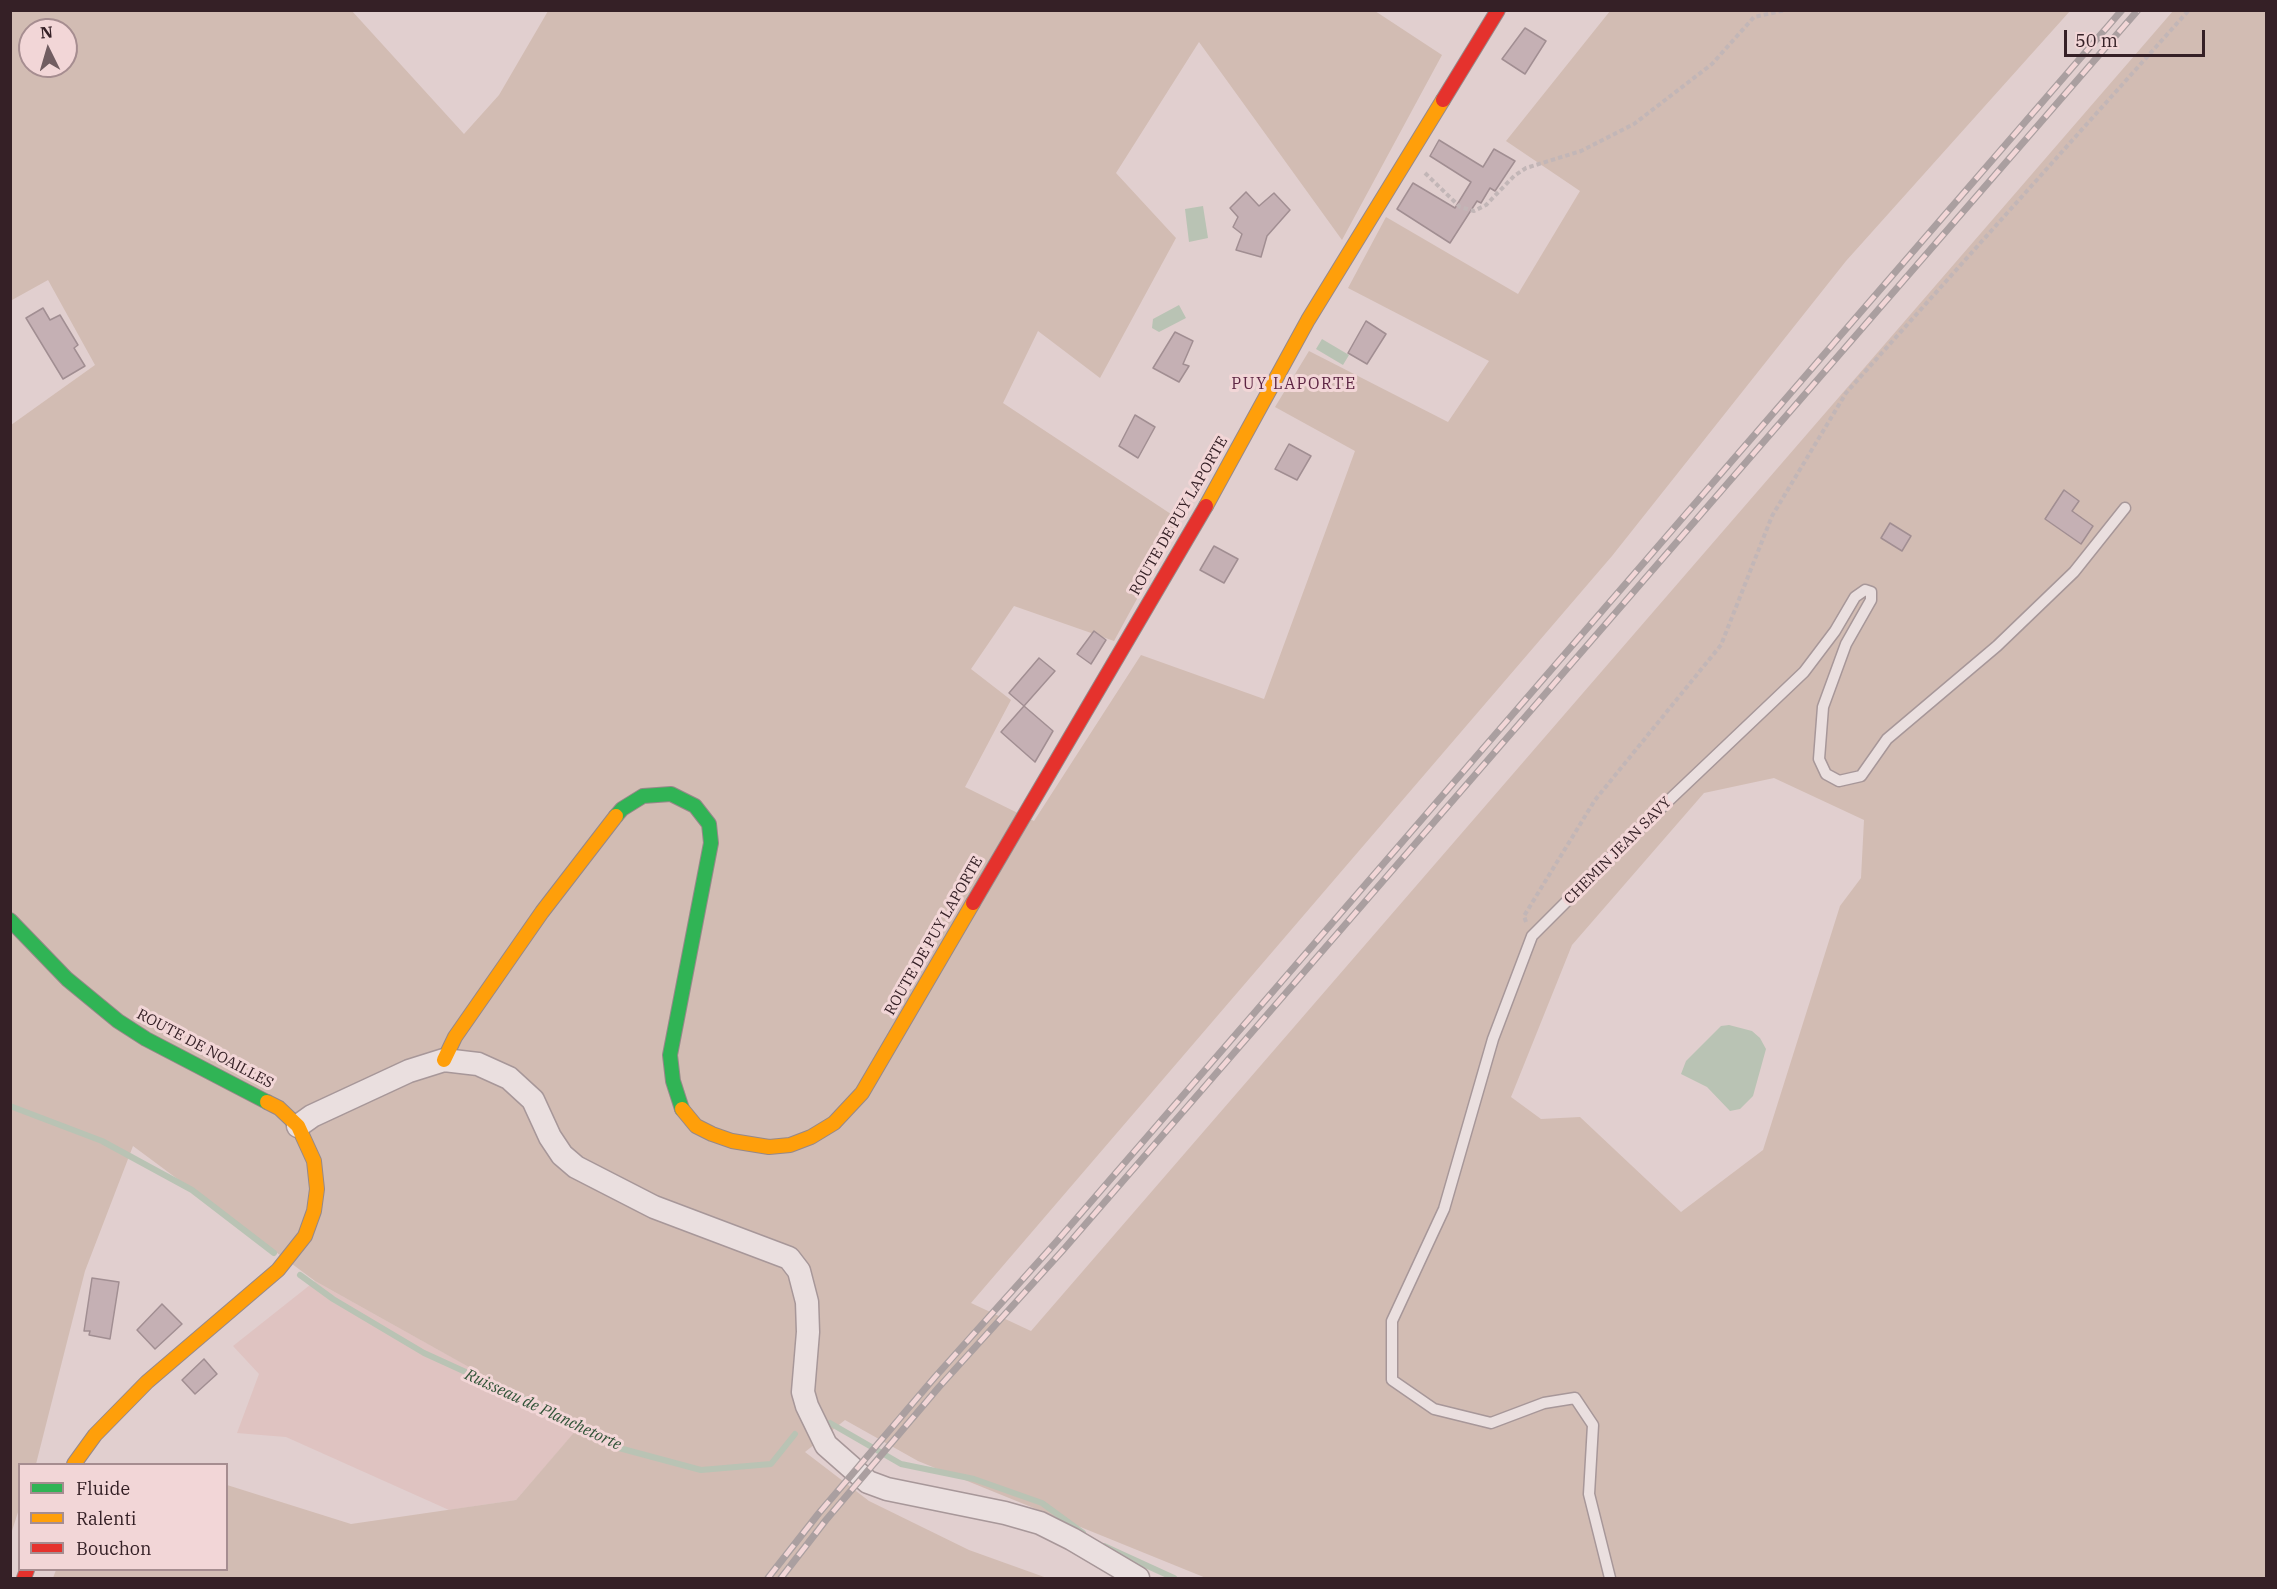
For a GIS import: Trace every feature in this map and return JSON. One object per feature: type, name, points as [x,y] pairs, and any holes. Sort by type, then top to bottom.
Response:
[{"type":"street","name":"ROUTE DE PUY LAPORTE","points":[[444,1060],[455,1037],[542,912],[622,809],[643,796],[671,794],[695,806],[709,824],[711,843],[670,1054],[673,1081],[683,1112],[696,1126],[712,1134],[732,1141],[769,1147],[790,1145],[811,1137],[834,1123],[862,1093],[1211,497],[1308,320],[1498,10]]},
{"type":"street","name":"ROUTE DE NOAILLES","points":[[10,920],[67,979],[118,1021],[172,1053],[262,1097],[279,1108],[298,1126],[314,1161],[317,1189],[314,1211],[305,1236],[279,1270],[147,1382],[112,1416],[75,1463]]},
{"type":"street","points":[[298,1126],[312,1116],[409,1071],[444,1060],[478,1064],[509,1078],[533,1100],[550,1137],[562,1155],[576,1167],[654,1207],[789,1258],[799,1271],[807,1302],[808,1332],[803,1392],[807,1406],[826,1444],[862,1477],[887,1489],[1005,1513],[1040,1523],[1138,1578]]},
{"type":"lane","name":"CHEMIN JEAN SAVY","points":[[1610,1578],[1589,1494],[1593,1425],[1575,1398],[1544,1403],[1491,1423],[1434,1409],[1392,1380],[1392,1321],[1444,1209],[1493,1039],[1532,936],[1645,823],[1804,672],[1835,632],[1855,597],[1865,590],[1871,592],[1871,600],[1846,644],[1823,707],[1819,759],[1826,774],[1839,781],[1861,776],[1887,739],[1997,646],[2074,572],[2125,508]]},
{"type":"path","points":[[1407,157],[1460,207],[1474,211],[1486,205],[1514,176],[1526,168],[1581,151],[1634,124],[1712,64],[1754,17],[1786,10]]},
{"type":"path","points":[[1532,936],[1524,916],[1595,800],[1721,645],[1772,516],[1846,393],[2189,10]]},
{"type":"shaded area","points":[[11,11],[352,11],[464,134],[499,95],[548,11],[1375,11],[1442,55],[1342,240],[1199,42],[1116,173],[1176,238],[1100,378],[1038,331],[1003,403],[1180,520],[1114,641],[1014,606],[971,669],[1011,700],[965,787],[1034,821],[1141,655],[1264,699],[1355,451],[1275,407],[1309,351],[1448,422],[1489,361],[1348,288],[1386,217],[1518,294],[1580,191],[1506,141],[1610,11],[2070,11],[1846,261],[1612,556],[971,1303],[1031,1331],[2173,11],[2266,11],[2266,1578],[1206,1578],[918,1461],[845,1420],[805,1452],[869,1501],[969,1550],[1047,1578],[53,1578],[56,1571],[228,1571],[228,1485],[351,1524],[516,1500],[578,1428],[315,1281],[133,1146],[85,1271],[36,1463],[18,1463],[18,1512],[11,1534],[11,425],[95,365],[48,280],[12,300]],"holes":[[[1774,778],[1864,820],[1861,878],[1840,906],[1763,1150],[1681,1212],[1580,1117],[1541,1119],[1511,1097],[1572,945],[1704,793]]]},
{"type":"shaded area","points":[[1203,206],[1208,238],[1189,242],[1185,209]]},
{"type":"shaded area","points":[[1179,305],[1186,318],[1159,332],[1152,328],[1153,319]]},
{"type":"shaded area","points":[[1322,339],[1349,355],[1343,365],[1316,349]]},
{"type":"shaded area","points":[[1729,1025],[1752,1031],[1760,1038],[1766,1049],[1753,1096],[1740,1109],[1730,1111],[1707,1087],[1681,1074],[1686,1061],[1721,1026]]},
{"type":"shaded area","points":[[315,1281],[579,1428],[516,1500],[449,1510],[286,1437],[237,1433],[259,1374],[233,1346]]},
{"type":"building","points":[[1525,28],[1546,41],[1525,74],[1502,59]]},
{"type":"building","points":[[1439,140],[1483,167],[1494,149],[1515,161],[1495,191],[1490,188],[1481,203],[1477,201],[1450,243],[1397,209],[1413,183],[1455,208],[1471,182],[1430,156]]},
{"type":"building","points":[[1246,192],[1259,206],[1274,193],[1290,210],[1267,236],[1261,257],[1236,250],[1242,234],[1233,227],[1238,217],[1230,208]]},
{"type":"building","points":[[43,308],[50,320],[60,315],[78,345],[74,348],[85,366],[63,379],[26,318]]},
{"type":"building","points":[[1366,321],[1386,334],[1367,364],[1348,353]]},
{"type":"building","points":[[1175,332],[1193,341],[1183,364],[1189,366],[1179,382],[1153,368]]},
{"type":"building","points":[[1135,415],[1155,427],[1138,458],[1119,446]]},
{"type":"building","points":[[1289,444],[1311,456],[1297,480],[1275,469]]},
{"type":"building","points":[[2064,490],[2079,501],[2072,511],[2093,526],[2081,544],[2045,519]]},
{"type":"building","points":[[1890,523],[1911,536],[1902,551],[1881,538]]},
{"type":"building","points":[[1214,546],[1238,559],[1224,583],[1200,570]]},
{"type":"building","points":[[1094,631],[1106,640],[1091,664],[1077,654]]},
{"type":"building","points":[[1039,658],[1055,671],[1024,706],[1009,693]]},
{"type":"building","points":[[1024,706],[1053,731],[1035,762],[1001,732]]},
{"type":"building","points":[[92,1278],[119,1282],[110,1339],[89,1335],[90,1331],[84,1331]]},
{"type":"building","points":[[162,1304],[182,1324],[155,1349],[137,1330]]},
{"type":"building","points":[[204,1359],[217,1374],[195,1394],[182,1380]]},
{"type":"waterway","name":"Ruisseau de Planchetorte","points":[[10,1106],[102,1141],[192,1190],[274,1253]]},
{"type":"waterway","name":"Ruisseau de Planchetorte","points":[[300,1275],[333,1299],[424,1353],[538,1405],[619,1448],[701,1470],[771,1464],[795,1434]]},
{"type":"waterway","name":"Ruisseau de Planchetorte","points":[[830,1423],[901,1464],[974,1479],[1042,1503],[1083,1533]]},
{"type":"waterway","name":"Ruisseau de Planchetorte","points":[[1104,1546],[1174,1578]]},
{"type":"railway","points":[[768,1578],[819,1513],[935,1377],[1057,1241],[2122,10]]},
{"type":"railway","points":[[781,1578],[826,1520],[939,1387],[1064,1249],[2138,10]]},
{"type":"traffic: fast","points":[[616,816],[622,809],[643,796],[671,794],[695,806],[709,824],[711,843],[670,1055],[673,1081],[682,1109]]},
{"type":"traffic: fast","points":[[10,920],[67,979],[118,1021],[146,1039],[267,1102]]},
{"type":"traffic: slow","points":[[1206,506],[1308,320],[1443,100]]},
{"type":"traffic: slow","points":[[444,1060],[455,1037],[542,912],[616,816]]},
{"type":"traffic: slow","points":[[682,1109],[696,1126],[712,1134],[732,1141],[769,1147],[790,1145],[811,1137],[834,1123],[862,1093],[973,903]]},
{"type":"traffic: slow","points":[[75,1463],[95,1435],[147,1382],[278,1270],[305,1236],[314,1211],[317,1189],[314,1161],[298,1126],[279,1108],[267,1102]]},
{"type":"traffic: jam","points":[[1443,100],[1498,10]]},
{"type":"traffic: jam","points":[[973,903],[1206,506]]},
{"type":"traffic: jam","points":[[24,1578],[27,1571]]},
{"type":"district","name":"PUY LAPORTE","points":[[1294,384]]}]
